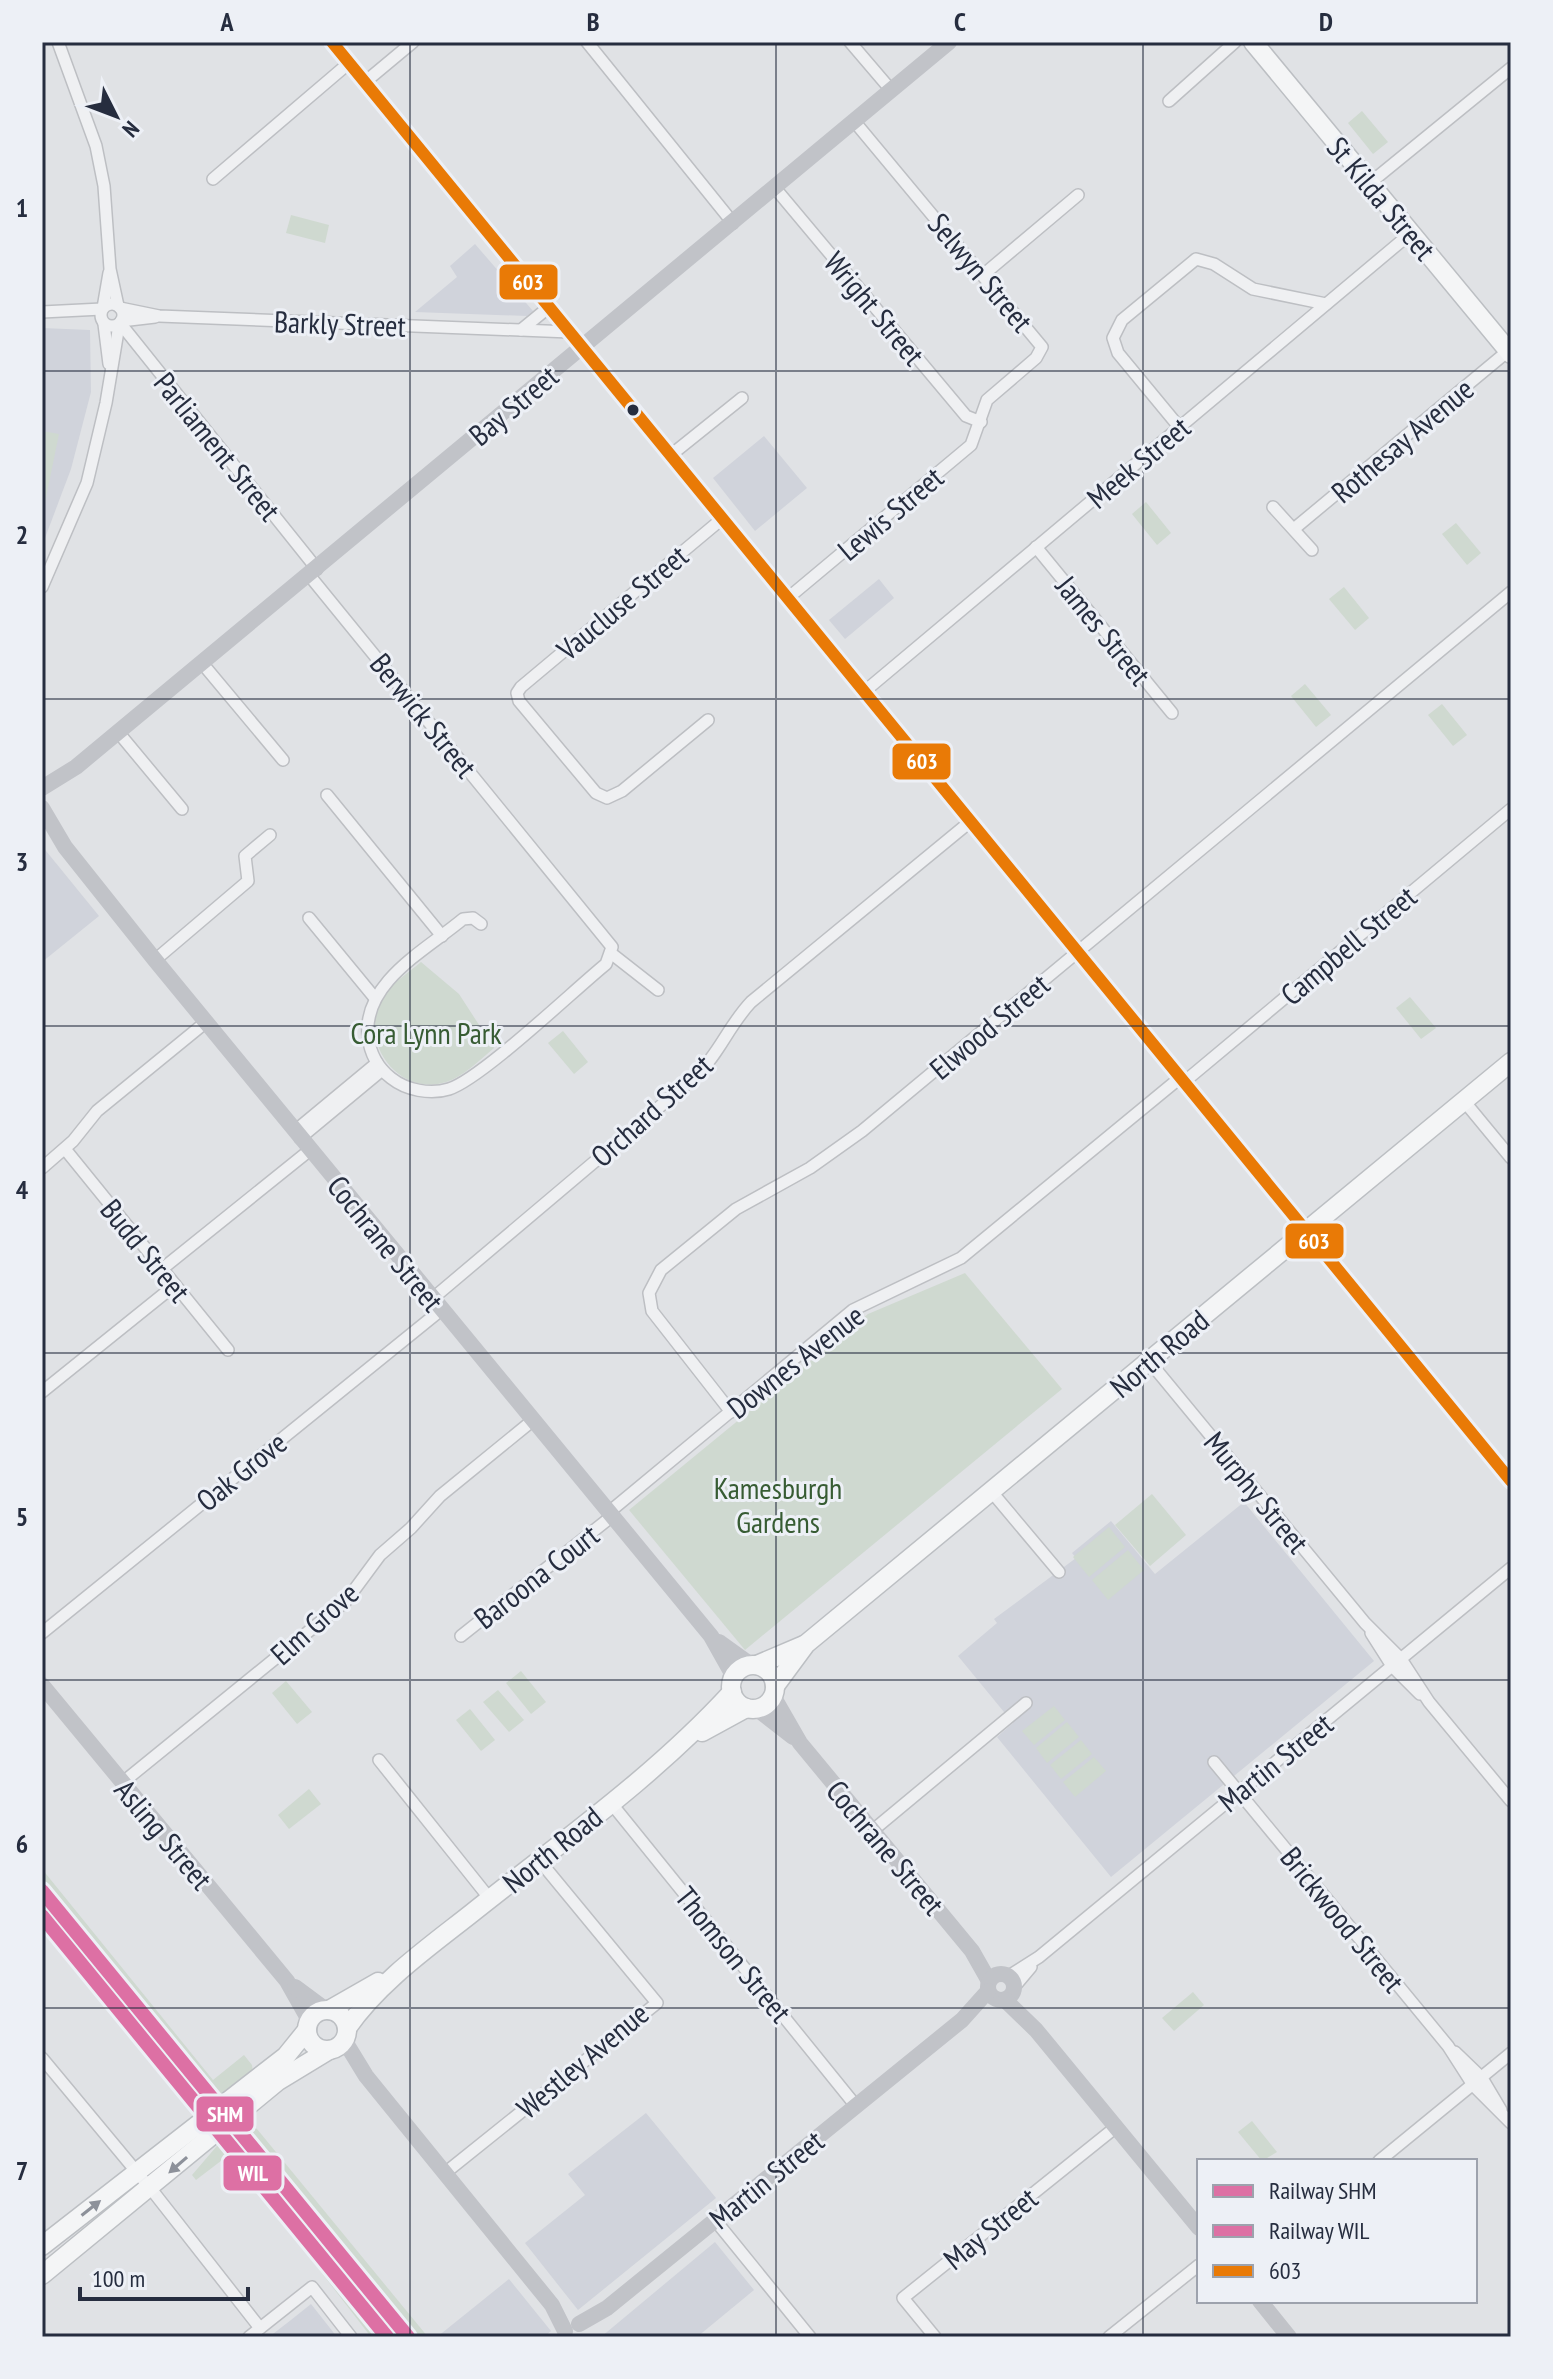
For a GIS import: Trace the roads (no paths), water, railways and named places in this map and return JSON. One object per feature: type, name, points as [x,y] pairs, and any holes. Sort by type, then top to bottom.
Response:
[{"type":"main road","name":"St Kilda Street","points":[[1253,42],[1510,352]]},
{"type":"main road","name":"North Road","points":[[689,1739],[751,1708],[774,1691],[806,1644],[1511,1062]]},
{"type":"main road","name":"North Road","points":[[42,2275],[278,2081],[338,2042],[364,2006],[414,1959],[689,1739],[733,1684],[754,1665],[806,1644]]},
{"type":"main road","points":[[754,1665],[770,1672],[774,1691]]},
{"type":"main road","points":[[733,1684],[751,1708]]},
{"type":"main road","name":"North Road","points":[[308,2025],[414,1959]]},
{"type":"main road","points":[[308,2025],[311,2043],[338,2042],[341,2015],[328,2010]]},
{"type":"main road","points":[[42,2246],[286,2056],[308,2025]]},
{"type":"street","points":[[42,587],[87,483],[120,323],[110,269],[104,186],[96,146],[58,42]]},
{"type":"street","points":[[332,42],[1511,1481]]},
{"type":"street","points":[[365,82],[413,42]]},
{"type":"street","points":[[587,42],[733,223]]},
{"type":"street","points":[[850,42],[891,90]]},
{"type":"street","name":"Bay Street","points":[[42,788],[76,767],[949,42]]},
{"type":"street","points":[[1169,101],[1235,42]]},
{"type":"street","points":[[213,179],[349,63]]},
{"type":"street","points":[[1370,183],[1511,68]]},
{"type":"street","name":"Selwyn Street","points":[[854,121],[1042,347],[1036,358],[987,400],[981,422]]},
{"type":"street","name":"Wright Street","points":[[775,188],[966,416],[981,422]]},
{"type":"street","points":[[983,275],[1078,195]]},
{"type":"street","name":"Meek Street","points":[[865,691],[1411,233]]},
{"type":"street","points":[[1180,428],[1118,353],[1113,338],[1122,320],[1196,259],[1214,264],[1253,289],[1326,304]]},
{"type":"street","points":[[110,269],[103,316],[110,373]]},
{"type":"street","name":"Barkly Street","points":[[103,316],[119,307],[159,316],[570,332]]},
{"type":"street","points":[[521,331],[549,307]]},
{"type":"street","points":[[42,312],[103,316]]},
{"type":"street","name":"Barkly Street","points":[[103,316],[120,323],[159,316]]},
{"type":"street","name":"Parliament Street","points":[[120,323],[313,572]]},
{"type":"street","name":"Rothesay Avenue","points":[[1295,528],[1510,352]]},
{"type":"street","points":[[671,455],[742,398]]},
{"type":"street","name":"Lewis Street","points":[[788,598],[971,445],[981,422]]},
{"type":"street","points":[[1273,507],[1312,550]]},
{"type":"street","name":"Vaucluse Street","points":[[708,720],[622,791],[602,797],[519,701],[521,687],[723,518]]},
{"type":"street","name":"James Street","points":[[1036,547],[1172,713]]},
{"type":"street","name":"Berwick Street","points":[[313,572],[609,940],[612,954]]},
{"type":"street","name":"Elwood Street","points":[[731,1412],[652,1311],[649,1293],[654,1277],[736,1209],[810,1168],[862,1131],[1511,592]]},
{"type":"street","points":[[202,663],[283,760]]},
{"type":"street","points":[[118,732],[182,809]]},
{"type":"street","name":"Bay Street","points":[[42,805],[76,767]]},
{"type":"street","points":[[327,795],[442,936]]},
{"type":"street","name":"Cochrane Street","points":[[42,805],[65,847],[155,960],[711,1636],[733,1684]]},
{"type":"street","name":"Campbell Street","points":[[1182,1079],[1511,809]]},
{"type":"street","name":"Orchard Street","points":[[436,1304],[696,1076],[713,1059],[732,1022],[751,1002],[971,821]]},
{"type":"street","name":"Cochrane Street","points":[[42,830],[65,847]]},
{"type":"street","points":[[155,960],[248,881],[245,856],[270,835]]},
{"type":"street","points":[[481,924],[468,917],[374,997],[368,1032],[380,1066],[399,1083],[425,1091],[458,1085],[606,964],[612,954],[658,990]]},
{"type":"street","points":[[309,918],[374,997]]},
{"type":"street","points":[[42,1168],[65,1149],[97,1111],[206,1022]]},
{"type":"street","points":[[162,1269],[380,1066]]},
{"type":"street","name":"Downes Avenue","points":[[610,1515],[853,1310],[961,1258],[1182,1079]]},
{"type":"street","points":[[1464,1101],[1511,1158]]},
{"type":"street","name":"Budd Street","points":[[65,1149],[228,1350]]},
{"type":"street","points":[[42,1392],[175,1285]]},
{"type":"street","name":"Oak Grove","points":[[42,1633],[436,1304]]},
{"type":"street","name":"Murphy Street","points":[[1149,1361],[1511,1801]]},
{"type":"street","name":"Elm Grove","points":[[122,1783],[334,1612],[352,1594],[380,1555],[411,1528],[440,1496],[532,1421]]},
{"type":"street","points":[[991,1491],[1059,1572]]},
{"type":"street","name":"Baroona Court","points":[[461,1636],[610,1515]]},
{"type":"street","name":"Martin Street","points":[[573,2332],[607,2308],[962,2020],[1511,1568]]},
{"type":"street","name":"Cochrane Street","points":[[711,1636],[754,1665]]},
{"type":"street","name":"Asling Street","points":[[42,1685],[287,1981],[308,2025]]},
{"type":"street","name":"Cochrane Street","points":[[774,1691],[800,1743],[1197,2226]]},
{"type":"street","points":[[872,1831],[1026,1703]]},
{"type":"street","name":"Cochrane Street","points":[[751,1708],[800,1743]]},
{"type":"street","points":[[379,1760],[490,1899]]},
{"type":"street","name":"Brickwood Street","points":[[1214,1762],[1507,2118]]},
{"type":"street","name":"Thomson Street","points":[[611,1803],[856,2106]]},
{"type":"street","name":"Westley Avenue","points":[[445,2173],[657,2003],[539,1860]]},
{"type":"street","name":"Asling Street","points":[[287,1981],[328,2010]]},
{"type":"street","points":[[338,2042],[573,2332]]},
{"type":"street","points":[[1381,2159],[1511,2053]]},
{"type":"street","points":[[42,2058],[151,2188],[260,2328]]},
{"type":"street","name":"May Street","points":[[935,2337],[903,2298],[1116,2127]]},
{"type":"street","points":[[715,2220],[810,2337]]},
{"type":"street","points":[[1109,2337],[1197,2267]]},
{"type":"street","points":[[249,2337],[312,2287],[351,2337]]},
{"type":"street","points":[[1262,2303],[1289,2337]]},
{"type":"rail line","name":"SHM","points":[[42,1891],[408,2337]]},
{"type":"rail line","name":"WIL","points":[[42,1916],[387,2337]]},
{"type":"park label","name":"Cora Lynn Park","points":[[426,1032]]},
{"type":"park label","name":"Kamesburgh Gardens","points":[[778,1504]]}]
